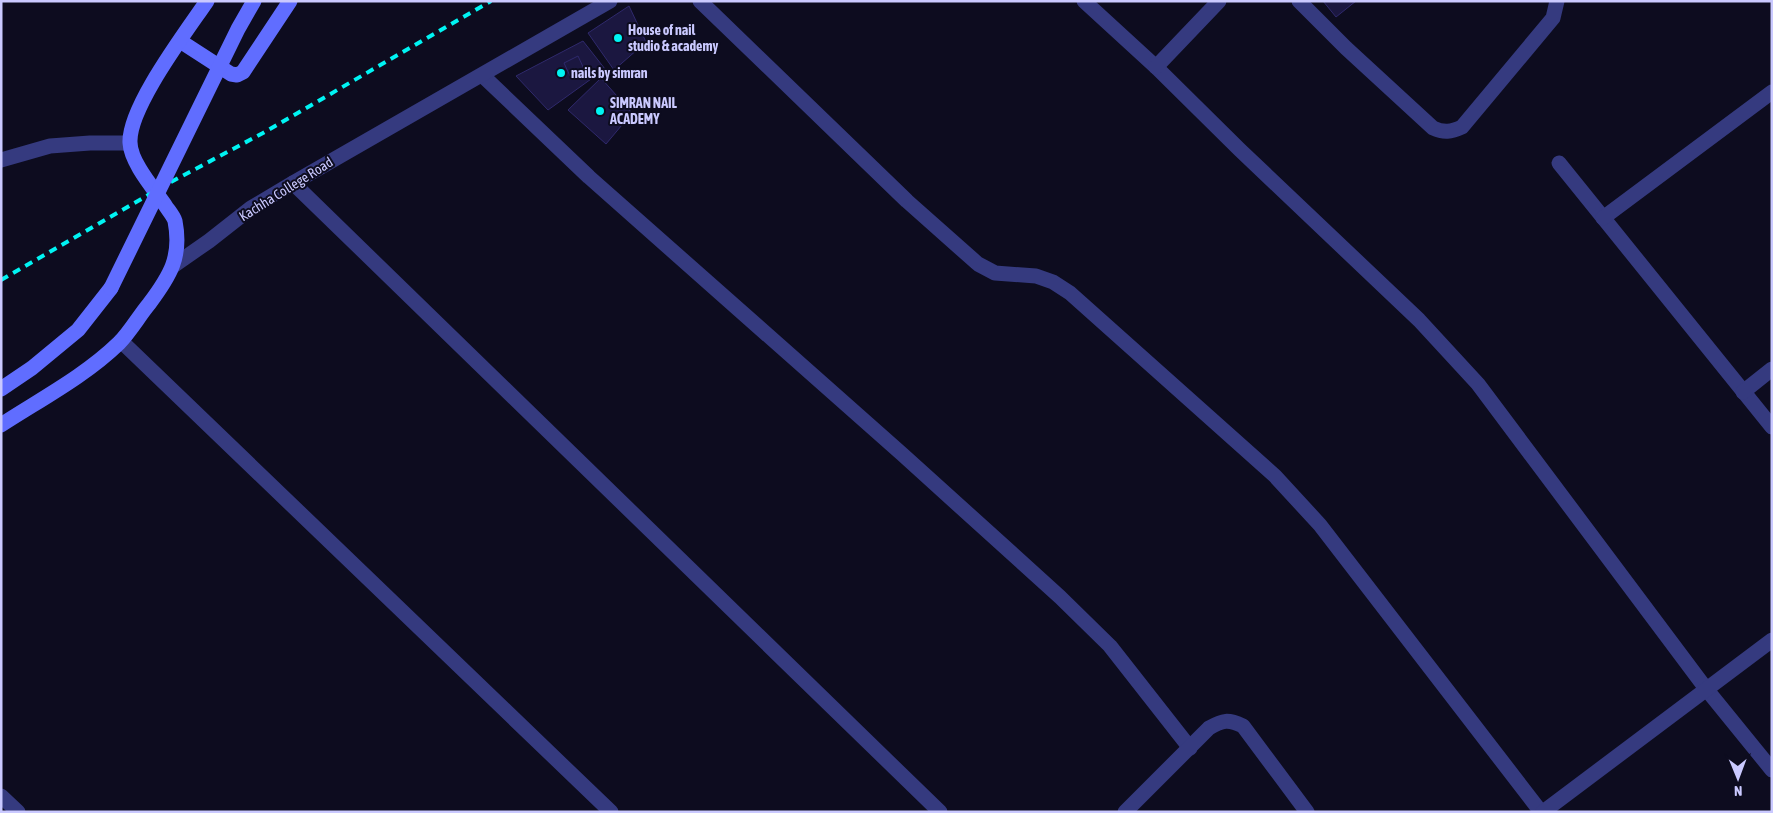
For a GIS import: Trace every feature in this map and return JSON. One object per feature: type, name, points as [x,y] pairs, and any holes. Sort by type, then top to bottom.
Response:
[{"type":"street","points":[[173,266],[178,244],[174,218],[133,157],[130,143],[131,129],[140,106],[154,80],[207,1]]},
{"type":"street","points":[[1,388],[32,368],[78,330],[111,288],[230,45],[254,1]]},
{"type":"street","points":[[180,40],[231,74],[237,75],[244,72],[290,1]]},
{"type":"street","name":"Kachha College Road","points":[[1,425],[99,361],[121,341],[157,293],[173,266],[251,208],[483,76],[610,1]]},
{"type":"street","points":[[700,1],[873,168],[978,264],[995,273],[1036,276],[1053,282],[1070,293],[1275,476],[1320,525],[1372,590],[1542,812],[1772,640]]},
{"type":"street","points":[[1084,1],[1156,67],[1247,157],[1419,320],[1478,384],[1707,690],[1772,770]]},
{"type":"street","points":[[1156,67],[1219,1]]},
{"type":"street","points":[[1298,1],[1433,128],[1443,132],[1453,131],[1462,127],[1553,18],[1557,1]]},
{"type":"street","points":[[483,76],[589,177],[902,454],[1060,597],[1110,646],[1190,748]]},
{"type":"street","points":[[1603,218],[1772,92]]},
{"type":"street","points":[[1,160],[50,146],[130,143]]},
{"type":"street","points":[[1560,164],[1772,427]]},
{"type":"street","points":[[293,183],[940,812]]},
{"type":"street","points":[[121,341],[611,812]]},
{"type":"street","points":[[1743,392],[1772,369]]},
{"type":"street","points":[[1134,809],[1210,728],[1220,721],[1232,721],[1243,726],[1307,812]]},
{"type":"street","points":[[1,796],[18,812]]},
{"type":"building","points":[[1323,1],[1356,1],[1336,17]]},
{"type":"building","name":"House of nail studio & academy","points":[[629,6],[646,42],[614,70],[588,33]]},
{"type":"building","name":"nails by simran","points":[[583,41],[605,69],[548,110],[516,76]]},
{"type":"building","points":[[578,56],[584,69],[570,76],[564,63]]},
{"type":"building","name":"SIMRAN NAIL ACADEMY","points":[[601,78],[632,113],[606,144],[568,110]]},
{"type":"railway","points":[[1,280],[171,182],[263,133],[491,1]]},
{"type":"place","name":"House of nail studio & academy","points":[[618,38]]},
{"type":"place","name":"nails by simran","points":[[561,73]]},
{"type":"place","name":"SIMRAN NAIL ACADEMY","points":[[600,111]]}]
